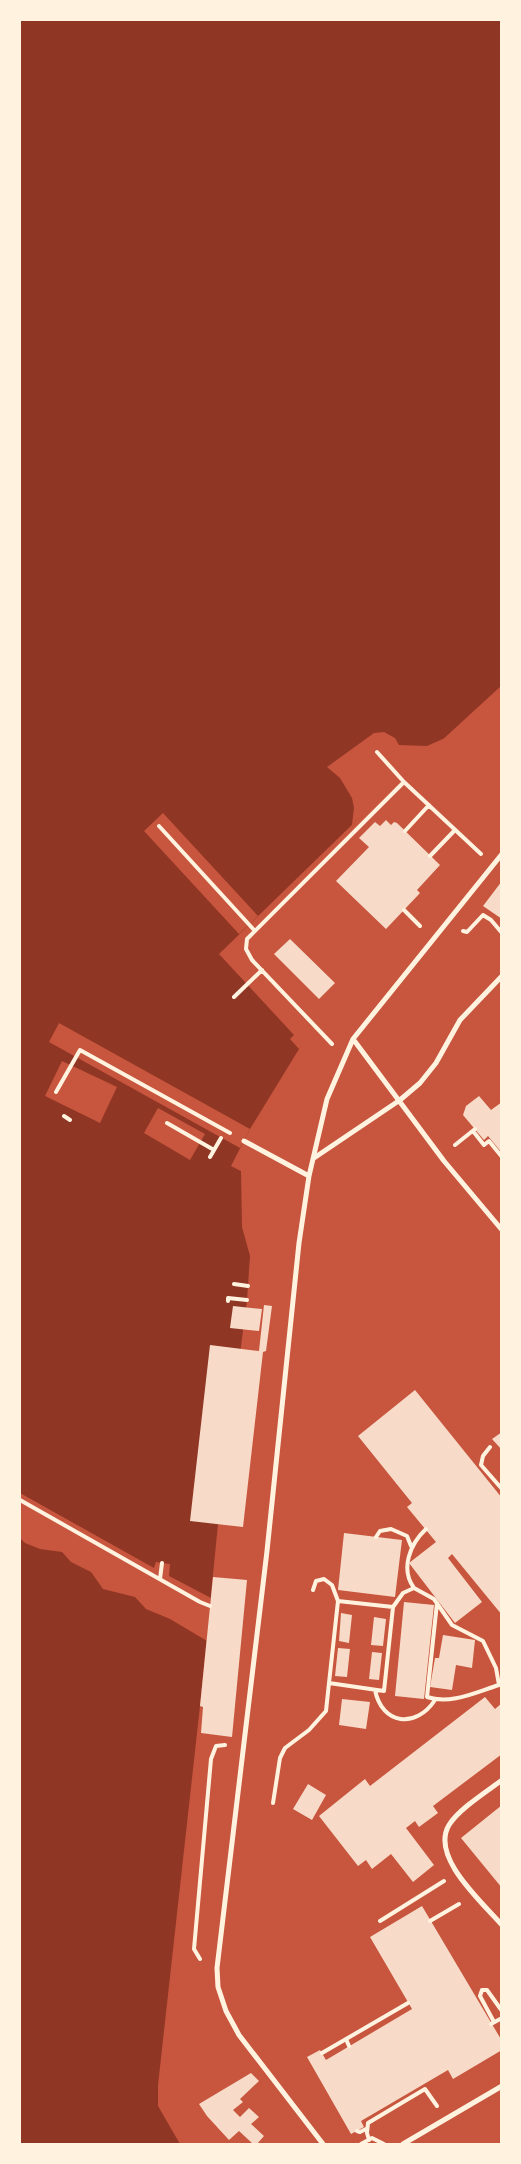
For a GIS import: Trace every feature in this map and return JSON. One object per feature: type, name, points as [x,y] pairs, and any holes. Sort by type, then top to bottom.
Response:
[{"type":"street","points":[[323,2145],[239,2035],[226,2011],[218,1987],[217,1970],[267,1551],[299,1243],[309,1176],[327,1099],[353,1039],[501,854]]},
{"type":"street","points":[[313,1159],[400,1100],[420,1083],[435,1063],[460,1020],[501,976]]},
{"type":"street","points":[[353,1039],[444,1161],[501,1230]]},
{"type":"street","points":[[244,1141],[309,1176]]},
{"type":"street","points":[[501,1780],[458,1815],[449,1825],[445,1837],[448,1858],[457,1873],[501,1925]]},
{"type":"street","points":[[403,2145],[501,2086]]},
{"type":"path","points":[[377,752],[404,782],[494,863]]},
{"type":"path","points":[[345,1057],[262,970],[248,953],[245,945],[247,939],[404,782]]},
{"type":"path","points":[[405,831],[429,804]]},
{"type":"path","points":[[159,826],[255,931]]},
{"type":"path","points":[[430,856],[455,830]]},
{"type":"path","points":[[404,910],[410,916]]},
{"type":"path","points":[[471,930],[483,915],[491,920],[501,933]]},
{"type":"path","points":[[234,997],[262,970]]},
{"type":"path","points":[[56,1092],[80,1050],[244,1141]]},
{"type":"path","points":[[64,1116],[70,1120]]},
{"type":"path","points":[[167,1124],[214,1150]]},
{"type":"path","points":[[462,1140],[474,1130],[484,1145],[489,1141],[501,1157]]},
{"type":"path","points":[[210,1157],[221,1138]]},
{"type":"path","points":[[234,1284],[248,1286]]},
{"type":"path","points":[[228,1301],[228,1298],[247,1300]]},
{"type":"path","points":[[490,1447],[481,1460],[490,1480],[501,1489]]},
{"type":"path","points":[[20,1500],[210,1606]]},
{"type":"path","points":[[376,1537],[384,1528],[391,1529],[407,1536],[411,1546]]},
{"type":"path","points":[[426,1529],[411,1546],[407,1568],[414,1588],[434,1599],[437,1603],[452,1625],[483,1641],[496,1668],[500,1684],[450,1700],[435,1700],[428,1697],[437,1603]]},
{"type":"path","points":[[160,1579],[162,1563]]},
{"type":"path","points":[[273,1803],[280,1758],[285,1748],[309,1730],[326,1710],[338,1601],[332,1585],[324,1579],[316,1581],[313,1590]]},
{"type":"path","points":[[329,1683],[384,1691],[393,1607],[403,1593],[414,1588]]},
{"type":"path","points":[[338,1601],[393,1607]]},
{"type":"path","points":[[375,1690],[377,1700],[382,1707],[392,1717],[398,1719],[418,1716],[429,1709],[435,1700]]},
{"type":"path","points":[[217,1970],[201,1960],[194,1950],[211,1759],[216,1746],[223,1744],[243,1749]]},
{"type":"path","points":[[380,1921],[457,1873]]},
{"type":"path","points":[[430,1921],[475,1894]]},
{"type":"path","points":[[501,2011],[487,1990],[482,1990],[480,1996],[493,2023],[501,2018]]},
{"type":"path","points":[[322,2053],[408,2003]]},
{"type":"path","points":[[346,2039],[349,2046]]},
{"type":"path","points":[[369,2140],[368,2123],[425,2089],[431,2098]]},
{"type":"path","points":[[357,2131],[360,2132],[367,2128]]},
{"type":"path","points":[[361,2145],[372,2138],[384,2145]]},
{"type":"shaded area","points":[[20,20],[501,20],[501,686],[392,786],[219,954],[294,1035],[290,1039],[299,1049],[250,1129],[231,1166],[241,1171],[242,1227],[250,1256],[247,1300],[218,1524],[158,2085],[158,2106],[180,2144],[20,2144]]},
{"type":"pier","points":[[384,732],[395,738],[399,745],[427,746],[445,738],[352,825],[354,808],[352,798],[340,778],[327,767],[374,733]]},
{"type":"pier","points":[[163,813],[258,916],[239,934],[144,831]]},
{"type":"pier","points":[[59,1023],[250,1129],[240,1148],[49,1042]]},
{"type":"pier","points":[[62,1061],[117,1087],[100,1123],[45,1096]]},
{"type":"pier","points":[[158,1108],[205,1134],[190,1160],[144,1133]]},
{"type":"pier","points":[[20,1493],[154,1568],[156,1562],[170,1564],[169,1576],[211,1598],[207,1641],[170,1619],[146,1609],[135,1597],[103,1589],[91,1572],[71,1562],[62,1552],[40,1549],[25,1543],[20,1538]]},
{"type":"building","points":[[386,820],[391,825],[394,822],[397,823],[440,865],[417,890],[420,893],[386,929],[336,881],[369,847],[359,838],[375,822],[380,826]]},
{"type":"building","points":[[502,881],[502,919],[483,906]]},
{"type":"building","points":[[290,939],[335,983],[319,999],[274,954]]},
{"type":"building","points":[[479,1096],[491,1110],[502,1102],[502,1153],[488,1136],[484,1140],[463,1115],[466,1106]]},
{"type":"building","points":[[264,1305],[272,1306],[266,1351],[263,1352],[243,1527],[190,1521],[210,1345],[259,1351]]},
{"type":"building","points":[[233,1306],[262,1309],[259,1331],[230,1328]]},
{"type":"building","points":[[415,1390],[502,1498],[502,1615],[452,1554],[448,1558],[482,1602],[455,1623],[409,1563],[436,1542],[407,1507],[412,1503],[358,1436]]},
{"type":"building","points":[[502,1432],[502,1450],[492,1439]]},
{"type":"building","points":[[344,1533],[402,1540],[395,1597],[338,1590]]},
{"type":"building","points":[[213,1577],[247,1580],[232,1737],[201,1733],[203,1707],[200,1706]]},
{"type":"building","points":[[404,1602],[434,1605],[424,1699],[395,1696]]},
{"type":"building","points":[[341,1613],[352,1615],[349,1643],[339,1641]]},
{"type":"building","points":[[374,1617],[386,1619],[383,1646],[371,1645]]},
{"type":"building","points":[[443,1635],[475,1640],[472,1668],[456,1665],[452,1690],[430,1687],[435,1658],[439,1658]]},
{"type":"building","points":[[338,1648],[350,1649],[347,1677],[335,1676]]},
{"type":"building","points":[[372,1652],[382,1653],[379,1680],[369,1679]]},
{"type":"building","points":[[485,1697],[495,1709],[502,1703],[502,1754],[433,1806],[438,1813],[419,1827],[415,1821],[406,1828],[434,1865],[413,1882],[391,1854],[372,1869],[366,1860],[358,1866],[319,1816],[365,1779],[370,1786]]},
{"type":"building","points":[[342,1699],[370,1702],[366,1729],[339,1725]]},
{"type":"building","points":[[308,1784],[326,1795],[312,1820],[293,1809]]},
{"type":"building","points":[[502,1805],[502,1888],[461,1838]]},
{"type":"building","points":[[422,1906],[502,2041],[502,2050],[453,2079],[448,2070],[361,2121],[364,2127],[351,2134],[307,2057],[320,2050],[326,2060],[412,2009],[370,1937]]},
{"type":"building","points":[[251,2073],[259,2081],[240,2099],[243,2102],[233,2110],[240,2117],[249,2108],[259,2117],[251,2124],[264,2136],[257,2144],[253,2144],[239,2131],[229,2140],[199,2104]]}]
